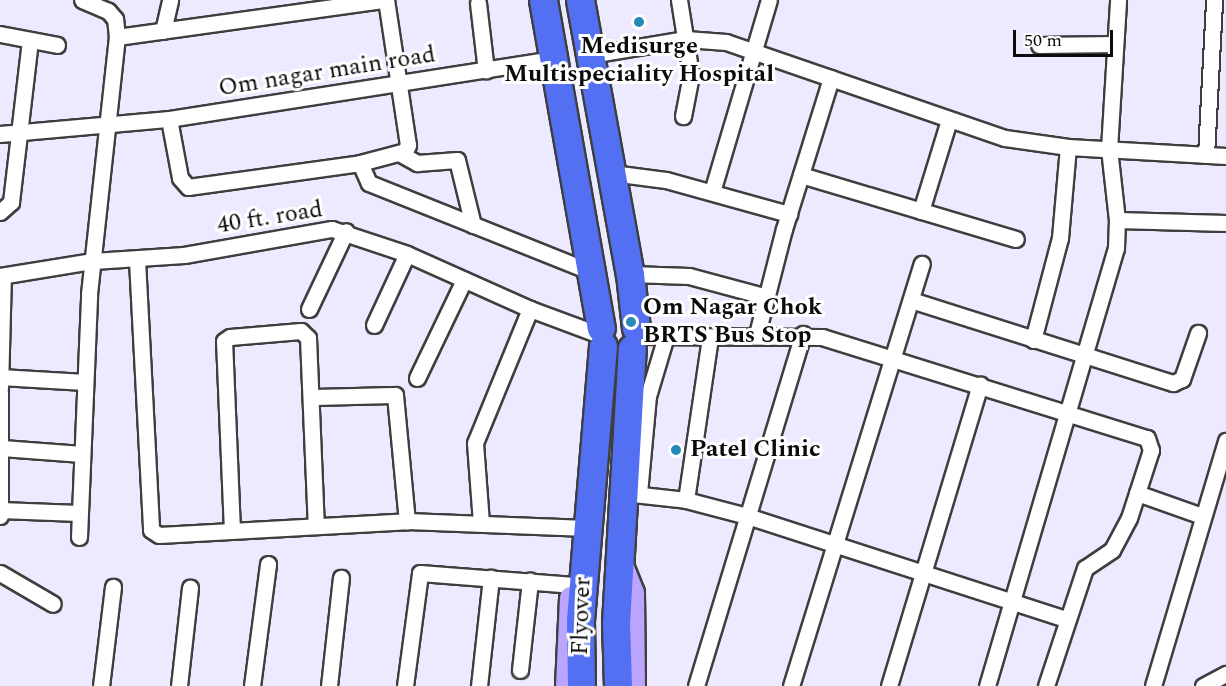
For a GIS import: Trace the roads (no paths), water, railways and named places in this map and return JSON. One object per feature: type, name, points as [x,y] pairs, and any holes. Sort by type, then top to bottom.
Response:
[{"type":"highway","name":"Flyover","points":[[543,0],[552,59],[594,273],[601,336],[580,620],[581,686]]},
{"type":"highway","name":"Flyover","points":[[579,0],[630,274],[635,337],[632,493],[620,560],[618,686]]},
{"type":"highway","points":[[601,336],[618,317],[635,337]]},
{"type":"main road","points":[[566,686],[565,647],[571,585],[575,562],[586,538]]},
{"type":"main road","points":[[620,560],[633,592],[634,686]]},
{"type":"street","points":[[79,537],[85,382],[93,261],[117,38],[114,19],[108,11],[82,0]]},
{"type":"street","points":[[163,31],[170,0]]},
{"type":"street","points":[[117,38],[384,0],[408,145],[399,153],[360,163],[188,188],[180,178],[169,119]]},
{"type":"street","points":[[679,0],[691,75],[683,116]]},
{"type":"street","points":[[712,192],[769,0]]},
{"type":"street","points":[[987,686],[1067,413],[1110,279],[1118,220],[1109,149],[1118,0]]},
{"type":"street","points":[[1206,155],[1214,0]]},
{"type":"street","points":[[478,3],[486,71]]},
{"type":"street","points":[[0,34],[57,45]]},
{"type":"street","points":[[590,56],[686,39],[754,49],[1005,138],[1068,147],[1226,156]]},
{"type":"street","points":[[0,212],[11,201],[30,40]]},
{"type":"street","points":[[1039,45],[1115,44]]},
{"type":"street","name":"Om nagar main road","points":[[108,124],[169,119],[552,59]]},
{"type":"street","points":[[757,334],[789,214],[831,78]]},
{"type":"street","points":[[921,211],[949,120]]},
{"type":"street","points":[[0,134],[108,124]]},
{"type":"street","points":[[1033,340],[1060,238],[1068,147]]},
{"type":"street","points":[[399,153],[417,163],[457,160],[473,225]]},
{"type":"street","points":[[360,163],[369,183],[594,273]]},
{"type":"street","points":[[612,173],[666,180],[789,214]]},
{"type":"street","points":[[801,176],[1016,238]]},
{"type":"street","points":[[1118,220],[1226,223]]},
{"type":"street","name":"40 ft. road","points":[[1,276],[93,261],[137,260],[216,250],[313,230],[346,231],[407,254],[530,309],[601,336]]},
{"type":"street","points":[[309,309],[346,231]]},
{"type":"street","points":[[374,325],[407,254]]},
{"type":"street","points":[[137,260],[151,530],[159,535],[407,521],[481,523],[586,538]]},
{"type":"street","points":[[791,686],[837,544],[922,264]]},
{"type":"street","points":[[630,274],[689,276],[767,297]]},
{"type":"street","points":[[0,516],[1,276]]},
{"type":"street","points":[[417,378],[464,280]]},
{"type":"street","points":[[911,300],[1086,357],[1178,384],[1198,333]]},
{"type":"street","points":[[481,523],[475,442],[530,309]]},
{"type":"street","points":[[232,531],[224,342],[230,337],[306,332],[312,397],[316,525]]},
{"type":"street","points":[[635,337],[802,334],[980,384],[1147,438],[1150,450],[1137,493],[1112,550],[1085,568],[1066,619],[1046,686]]},
{"type":"street","points":[[696,686],[802,334]]},
{"type":"street","points":[[666,336],[648,396],[632,493],[686,500],[747,516],[924,570],[1066,619]]},
{"type":"street","points":[[686,500],[710,337]]},
{"type":"street","points":[[0,377],[85,382]]},
{"type":"street","points":[[889,686],[980,384]]},
{"type":"street","points":[[312,397],[395,395],[407,521]]},
{"type":"street","points":[[1153,686],[1226,441]]},
{"type":"street","points":[[2,448],[82,454]]},
{"type":"street","points":[[1137,493],[1202,516]]},
{"type":"street","points":[[0,510],[79,513]]},
{"type":"street","points":[[252,686],[268,564]]},
{"type":"street","points":[[0,573],[53,604]]},
{"type":"street","points":[[405,686],[420,573],[571,585]]},
{"type":"street","points":[[329,686],[341,578]]},
{"type":"street","points":[[479,686],[491,578]]},
{"type":"street","points":[[520,670],[530,581]]},
{"type":"street","points":[[101,686],[113,587]]},
{"type":"street","points":[[179,686],[190,588]]},
{"type":"street","points":[[1203,686],[1226,674]]},
{"type":"place","name":"Medisurge Multispeciality Hospital","points":[[639,22]]},
{"type":"place","name":"Om Nagar Chok BRTS Bus Stop","points":[[631,322]]},
{"type":"place","name":"Patel Clinic","points":[[676,450]]}]
